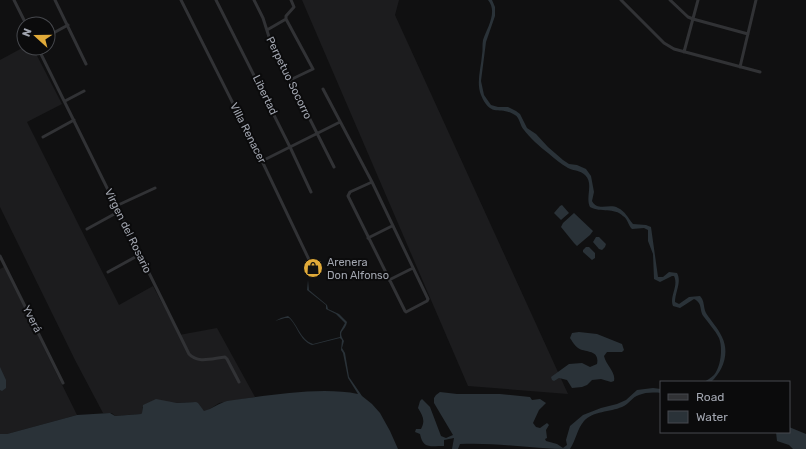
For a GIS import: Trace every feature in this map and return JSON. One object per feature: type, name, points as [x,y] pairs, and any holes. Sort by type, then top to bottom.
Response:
[{"type":"street","points":[[14,0],[22,16]]},
{"type":"street","points":[[56,0],[86,64]]},
{"type":"street","name":"Villa Renacer","points":[[181,0],[262,161],[313,268]]},
{"type":"street","name":"Libertad","points":[[216,0],[311,192]]},
{"type":"street","name":"Perpetuo Socorro","points":[[254,0],[263,18],[270,40],[316,134],[334,167]]},
{"type":"street","points":[[267,30],[286,19],[286,16],[294,7],[291,0]]},
{"type":"street","points":[[621,0],[664,43],[674,49],[760,72]]},
{"type":"street","points":[[670,0],[688,17],[748,34]]},
{"type":"street","points":[[684,52],[698,0]]},
{"type":"street","points":[[740,67],[756,0]]},
{"type":"street","points":[[286,19],[313,69],[290,80]]},
{"type":"street","points":[[56,32],[68,25]]},
{"type":"street","name":"Virgen del Rosario","points":[[42,56],[139,256],[189,354],[194,358],[227,359],[239,382]]},
{"type":"street","points":[[323,89],[372,182],[428,300],[406,312],[348,196],[350,192],[372,182]]},
{"type":"street","points":[[65,101],[84,91]]},
{"type":"street","points":[[43,137],[74,120]]},
{"type":"street","points":[[262,161],[340,122]]},
{"type":"street","points":[[116,206],[155,188]]},
{"type":"street","points":[[87,229],[118,212]]},
{"type":"street","points":[[368,238],[392,226]]},
{"type":"street","name":"Yverá","points":[[0,256],[63,383]]},
{"type":"street","points":[[108,272],[139,256]]},
{"type":"street","points":[[389,280],[413,268]]},
{"type":"shaded area","points":[[302,0],[399,0],[395,15],[568,394],[468,386]]},
{"type":"shaded area","points":[[16,51],[16,56],[37,56],[62,104],[27,122],[119,305],[153,286],[179,335],[217,328],[255,397],[219,403],[207,411],[204,411],[193,402],[167,402],[142,407],[141,414],[115,416],[112,413],[103,413],[75,360],[0,207],[0,60]]},
{"type":"shaded area","points":[[4,267],[77,415],[0,436],[0,269]]},
{"type":"water","points":[[488,0],[492,0],[495,7],[495,16],[486,42],[481,81],[484,95],[491,105],[508,107],[520,114],[527,128],[536,134],[563,160],[569,164],[577,165],[586,169],[591,176],[594,192],[592,201],[594,204],[600,207],[611,206],[618,208],[625,213],[633,224],[651,227],[658,277],[663,277],[669,272],[677,273],[679,283],[675,302],[679,304],[689,297],[700,296],[703,300],[706,313],[722,337],[725,349],[724,361],[719,373],[712,381],[706,381],[714,375],[720,362],[721,352],[719,338],[703,315],[697,301],[694,299],[680,308],[673,306],[672,299],[675,284],[674,276],[660,282],[654,279],[653,254],[648,241],[648,230],[644,228],[632,229],[625,217],[619,213],[590,207],[588,199],[589,182],[585,175],[565,166],[542,148],[526,133],[515,115],[510,112],[492,109],[488,107],[485,102],[481,95],[479,80],[483,40],[492,15],[491,5]]},
{"type":"water","points":[[562,205],[569,213],[561,220],[554,213]]},
{"type":"water","points":[[574,213],[593,231],[577,246],[561,227],[563,223]]},
{"type":"water","points":[[596,237],[599,237],[606,244],[602,250],[599,249],[593,242]]},
{"type":"water","points":[[586,247],[589,247],[595,253],[595,258],[592,260],[583,252]]},
{"type":"water","points":[[308,280],[309,290],[327,305],[328,309],[339,314],[347,322],[341,335],[344,341],[342,348],[345,353],[349,377],[362,396],[380,413],[398,449],[0,449],[0,434],[7,434],[77,415],[110,413],[115,416],[141,414],[143,405],[156,399],[177,403],[196,402],[204,411],[227,401],[276,394],[327,391],[358,394],[348,378],[343,353],[341,350],[342,340],[340,338],[312,345],[304,340],[289,318],[275,321],[288,316],[294,323],[305,339],[313,344],[340,337],[340,332],[345,323],[336,314],[326,309],[326,305],[307,290]]},
{"type":"water","points":[[579,332],[597,334],[622,344],[624,350],[622,352],[607,352],[604,356],[614,375],[614,381],[611,382],[601,379],[592,380],[587,385],[582,387],[572,388],[567,380],[559,378],[554,381],[552,380],[551,377],[569,364],[582,363],[590,367],[597,364],[597,359],[594,354],[578,348],[570,338],[572,333]]},
{"type":"water","points":[[0,367],[6,380],[6,388],[2,391],[0,390]]},
{"type":"water","points":[[653,388],[660,389],[660,393],[650,392],[641,394],[634,397],[622,407],[592,415],[584,421],[580,427],[570,449],[460,444],[458,449],[452,449],[454,438],[444,440],[444,446],[428,446],[421,439],[420,434],[415,432],[416,429],[421,429],[423,423],[423,418],[418,408],[422,399],[430,407],[441,436],[446,438],[453,435],[434,403],[434,398],[440,392],[457,394],[500,394],[530,397],[532,400],[540,399],[546,403],[539,410],[533,423],[536,427],[540,428],[547,423],[549,425],[546,430],[546,441],[557,444],[563,448],[567,445],[566,440],[570,426],[583,415],[626,400],[637,390]]},
{"type":"water","points":[[790,427],[806,434],[806,449],[793,449],[789,445],[777,441],[776,433],[790,433]]},
{"type":"place","name":"Arenera Don Alfonso","points":[[313,268]]}]
